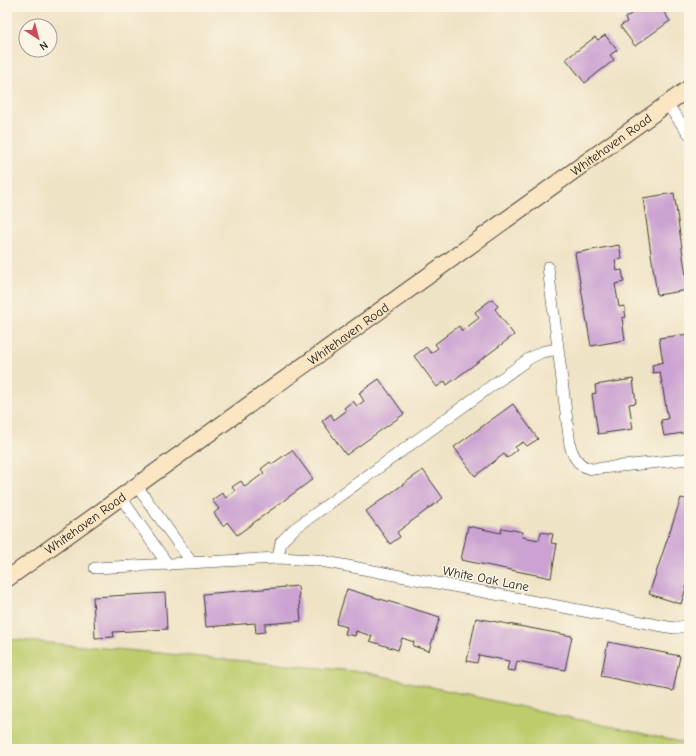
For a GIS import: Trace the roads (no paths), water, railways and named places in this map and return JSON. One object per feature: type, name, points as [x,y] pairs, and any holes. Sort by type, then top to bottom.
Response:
[{"type":"street","name":"Whitehaven Road","points":[[7,578],[689,88]]},
{"type":"street","points":[[667,104],[689,134]]},
{"type":"street","points":[[548,267],[570,445],[574,457],[581,465],[592,469],[689,459]]},
{"type":"street","points":[[278,558],[281,542],[294,529],[530,358],[542,352],[557,349]]},
{"type":"street","points":[[136,485],[192,563]]},
{"type":"street","points":[[120,496],[168,565]]},
{"type":"street","name":"White Oak Lane","points":[[95,568],[278,558],[316,560],[668,627],[675,628],[689,625]]}]
